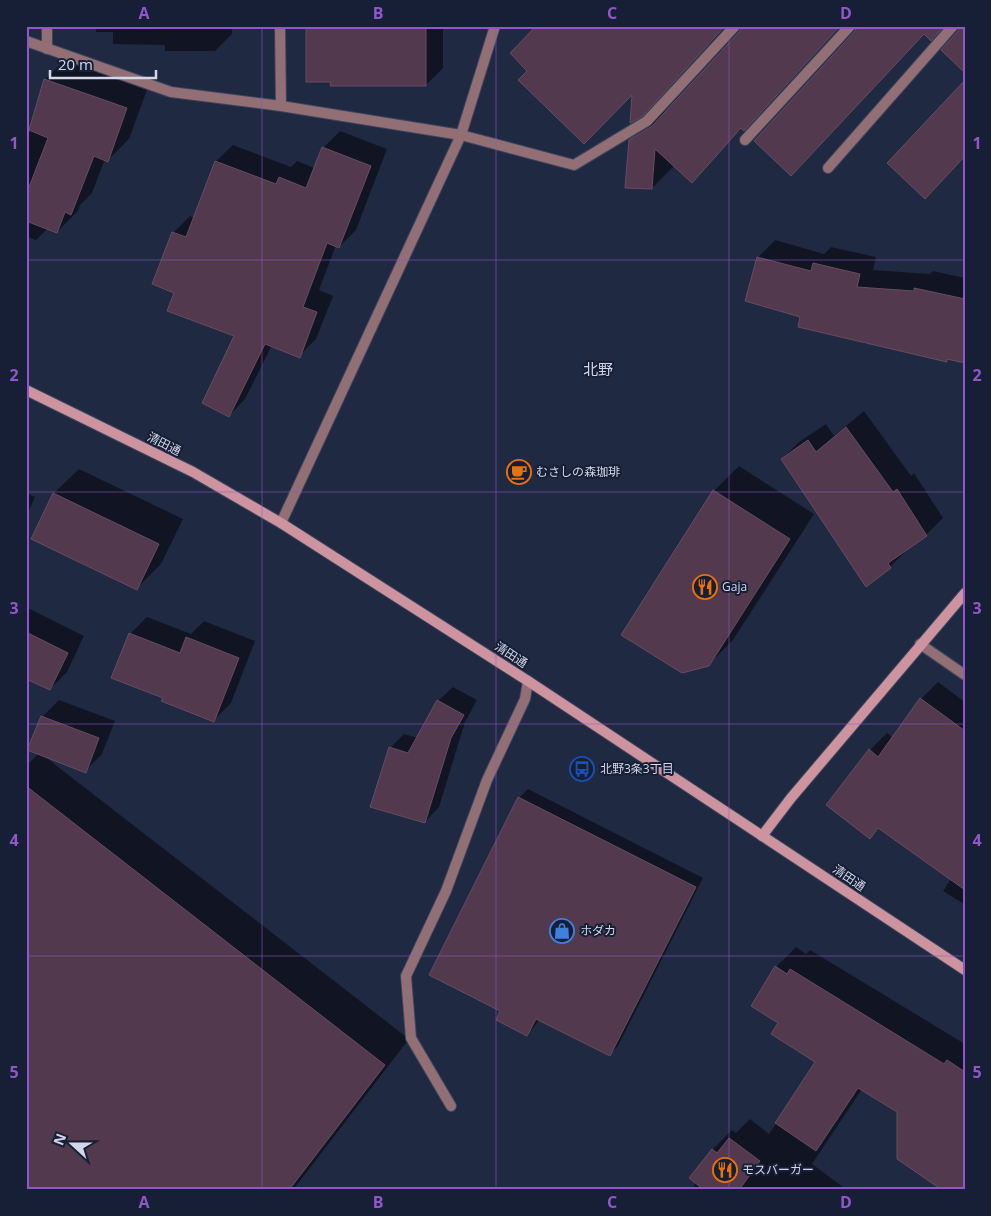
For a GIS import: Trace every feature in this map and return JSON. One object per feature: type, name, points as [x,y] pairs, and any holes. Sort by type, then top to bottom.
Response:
[{"type":"street","points":[[47,26],[47,49]]},
{"type":"street","points":[[280,26],[281,106]]},
{"type":"street","points":[[281,523],[461,135],[495,26]]},
{"type":"street","points":[[26,41],[172,92],[281,106],[461,135],[574,165],[646,121],[736,26]]},
{"type":"street","points":[[745,140],[850,26]]},
{"type":"street","points":[[828,168],[953,26]]},
{"type":"street","name":"清田通","points":[[26,390],[193,472],[281,523],[528,681],[965,970]]},
{"type":"street","points":[[762,836],[791,798],[965,593]]},
{"type":"street","points":[[920,644],[965,675]]},
{"type":"street","points":[[451,1106],[412,1038],[406,976],[446,891],[487,780],[525,699],[528,681]]},
{"type":"building","points":[[306,26],[426,26],[426,86],[330,86],[331,82],[306,82]]},
{"type":"building","points":[[536,26],[725,26],[643,116],[630,123],[632,95],[584,144],[518,80],[527,71],[510,53]]},
{"type":"building","points":[[742,26],[840,26],[744,131],[741,128],[692,183],[655,149],[652,189],[625,188],[629,140],[652,126],[740,31]]},
{"type":"building","points":[[857,26],[944,26],[931,41],[924,34],[791,176],[754,141],[855,31]]},
{"type":"building","points":[[960,26],[965,26],[965,73],[941,50],[958,31]]},
{"type":"building","points":[[44,79],[127,108],[108,162],[94,156],[71,215],[65,212],[57,233],[26,221],[26,195],[48,138],[29,130]]},
{"type":"building","points":[[965,80],[965,156],[925,199],[887,163]]},
{"type":"building","points":[[322,147],[371,166],[339,248],[327,243],[303,307],[317,312],[300,358],[265,344],[229,417],[202,403],[234,336],[167,311],[174,293],[152,284],[172,232],[186,237],[215,161],[276,184],[279,177],[306,188]]},
{"type":"building","points":[[757,257],[811,271],[813,263],[860,274],[857,287],[914,291],[914,288],[965,299],[965,363],[947,359],[947,362],[798,327],[800,317],[745,301]]},
{"type":"building","points":[[846,427],[893,492],[897,489],[927,536],[888,563],[891,568],[866,587],[781,459],[808,440],[816,452]]},
{"type":"building","name":"Gaja","points":[[713,490],[790,539],[709,666],[682,673],[621,635]]},
{"type":"building","points":[[53,493],[159,544],[137,590],[31,539]]},
{"type":"building","points":[[26,632],[68,653],[50,690],[26,679]]},
{"type":"building","points":[[129,633],[180,653],[186,637],[239,658],[214,722],[161,701],[163,698],[111,678]]},
{"type":"building","points":[[920,698],[965,731],[965,890],[878,828],[870,839],[826,805],[869,749],[878,757]]},
{"type":"building","points":[[437,700],[464,715],[451,738],[425,823],[370,807],[389,747],[408,753]]},
{"type":"building","points":[[41,716],[99,738],[86,773],[27,750]]},
{"type":"building","points":[[26,786],[385,1065],[289,1190],[26,1190]]},
{"type":"building","name":"ホダカ","points":[[518,797],[696,887],[610,1056],[536,1019],[527,1036],[496,1020],[500,1011],[429,975]]},
{"type":"building","points":[[775,966],[787,974],[790,969],[944,1064],[947,1060],[965,1072],[965,1190],[942,1190],[897,1159],[897,1112],[858,1088],[816,1151],[775,1123],[815,1062],[771,1034],[778,1023],[751,1006]]},
{"type":"building","name":"モスバーガー","points":[[729,1138],[760,1161],[739,1190],[704,1190],[689,1178],[712,1149],[717,1153]]},
{"type":"place","name":"むさしの森珈琲","points":[[519,472]]},
{"type":"place","name":"Gaja","points":[[705,587]]},
{"type":"place","name":"北野3条3丁目","points":[[582,769]]},
{"type":"place","name":"ホダカ","points":[[562,931]]},
{"type":"place","name":"モスバーガー","points":[[725,1170]]},
{"type":"district","name":"北野","points":[[598,370]]}]
